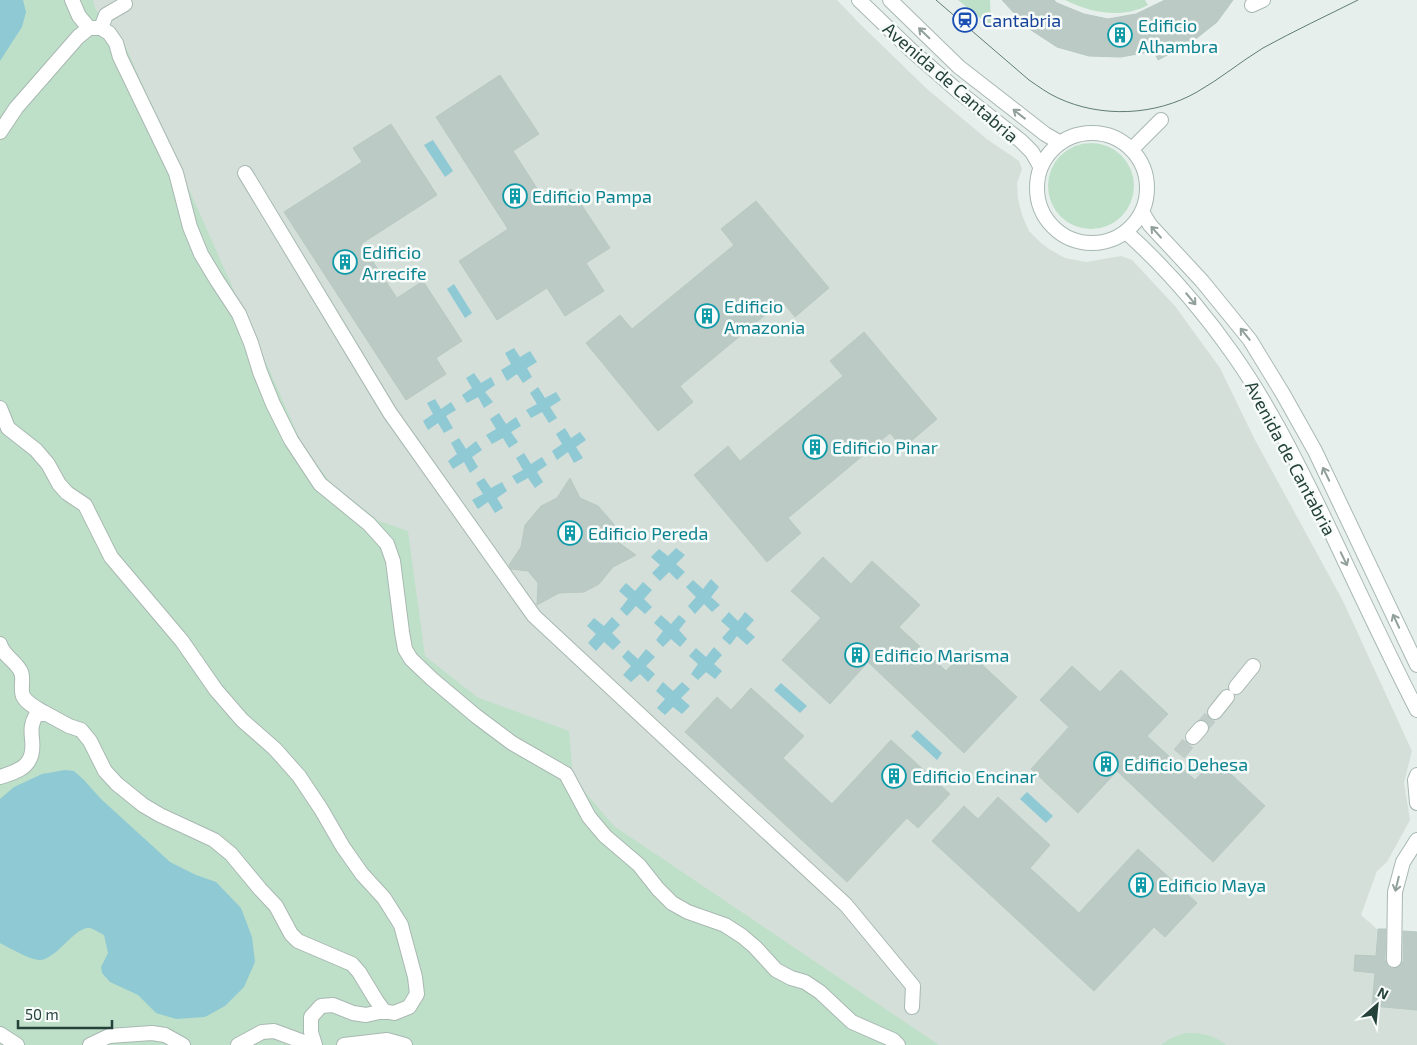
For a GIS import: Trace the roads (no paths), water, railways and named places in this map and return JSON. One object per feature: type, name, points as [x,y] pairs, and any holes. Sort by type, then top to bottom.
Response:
[{"type":"street","points":[[72,0],[79,16],[95,28],[109,33],[116,43],[120,57],[176,173],[190,227],[201,254],[239,314],[251,342],[260,372],[290,440],[320,484],[369,524],[387,544],[393,561],[405,649],[411,659],[476,716],[512,743],[566,774],[588,817],[605,836],[639,865],[658,890],[672,903],[688,912],[725,926],[742,936],[776,970],[790,978],[805,982],[820,992],[852,1022],[893,1040],[898,1045]]},
{"type":"street","name":"Avenida de Cantabria","points":[[859,0],[911,50],[1032,152],[1040,166]]},
{"type":"street","name":"Avenida de Cantabria","points":[[890,0],[959,67],[1045,134],[1059,142]]},
{"type":"street","points":[[0,132],[16,108],[78,37],[95,28],[106,15],[125,4]]},
{"type":"street","points":[[1132,149],[1161,120]]},
{"type":"street","points":[[1097,132],[1113,136],[1132,149],[1142,163],[1148,183],[1147,197],[1136,222],[1126,232],[1113,240],[1100,243],[1074,241],[1050,226],[1037,202],[1036,179],[1040,166],[1050,150],[1059,142],[1078,134],[1097,132]]},
{"type":"street","points":[[245,174],[390,413],[534,616],[846,905],[913,986],[912,1007]]},
{"type":"street","name":"Avenida de Cantabria","points":[[1142,212],[1150,225],[1202,282],[1250,340],[1284,394],[1315,451],[1417,665]]},
{"type":"street","name":"Avenida de Cantabria","points":[[1126,232],[1140,244],[1191,298],[1234,354],[1267,408],[1298,464],[1417,710]]},
{"type":"street","points":[[0,408],[8,428],[36,450],[48,464],[58,484],[67,493],[85,505],[111,557],[182,641],[216,690],[242,720],[275,749],[298,776],[321,809],[343,847],[362,874],[384,898],[400,925],[415,977],[417,994],[409,1008],[394,1013],[384,1010],[366,1015],[332,1005],[321,1006],[311,1017],[311,1032],[314,1045]]},
{"type":"street","points":[[0,644],[1,648],[16,664],[22,674],[22,695],[31,705],[69,726],[81,730],[90,741],[105,771],[142,805],[214,840],[226,850],[276,906],[291,934],[298,941],[352,964],[384,1010]]},
{"type":"street","points":[[1215,712],[1253,666]]},
{"type":"street","points":[[0,778],[26,766],[32,758],[31,705]]},
{"type":"street","points":[[32,722],[36,715],[45,713]]},
{"type":"street","points":[[1417,775],[1417,803]]},
{"type":"street","points":[[593,840],[594,824]]},
{"type":"street","points":[[1394,960],[1396,892],[1403,862],[1417,840]]},
{"type":"street","points":[[238,1045],[262,1032],[274,1031],[314,1045]]},
{"type":"street","points":[[90,1045],[109,1036],[152,1033],[165,1035],[183,1045]]},
{"type":"street","points":[[0,1034],[17,1045]]},
{"type":"street","points":[[344,1045],[386,1040],[405,1045]]},
{"type":"water","points":[[0,0],[23,0],[26,12],[22,27],[0,61]]},
{"type":"water","points":[[433,140],[453,171],[445,177],[424,145]]},
{"type":"water","points":[[454,284],[472,313],[465,318],[447,289]]},
{"type":"water","points":[[514,348],[520,357],[530,351],[537,362],[527,368],[532,377],[523,383],[517,374],[507,381],[501,370],[511,364],[505,353]]},
{"type":"water","points":[[474,373],[481,383],[491,377],[495,385],[485,392],[493,402],[484,408],[478,397],[467,403],[462,395],[472,388],[466,378]]},
{"type":"water","points":[[538,387],[545,398],[556,392],[561,400],[550,407],[557,418],[549,423],[542,412],[531,418],[526,410],[537,404],[530,393]]},
{"type":"water","points":[[435,399],[441,409],[451,402],[456,410],[446,416],[453,428],[444,433],[438,423],[428,430],[423,421],[433,414],[427,403]]},
{"type":"water","points":[[499,413],[506,424],[516,417],[521,426],[511,432],[518,442],[509,448],[503,438],[492,444],[486,435],[496,429],[490,419]]},
{"type":"water","points":[[565,428],[571,438],[580,432],[586,440],[576,447],[583,458],[574,463],[568,452],[557,460],[552,451],[562,444],[556,434]]},
{"type":"water","points":[[459,438],[466,449],[476,441],[482,450],[472,457],[478,467],[470,473],[464,462],[453,469],[448,461],[457,454],[451,443]]},
{"type":"water","points":[[524,453],[531,464],[542,457],[547,465],[537,472],[543,482],[535,488],[528,478],[517,484],[512,476],[523,470],[516,458]]},
{"type":"water","points":[[484,478],[491,488],[502,482],[507,491],[497,498],[503,508],[495,513],[488,502],[478,509],[472,500],[483,494],[476,483]]},
{"type":"water","points":[[676,548],[685,555],[676,564],[685,572],[677,580],[669,572],[660,581],[652,573],[660,565],[651,557],[659,549],[668,556]]},
{"type":"water","points":[[711,579],[719,587],[711,597],[720,605],[712,612],[704,604],[695,614],[688,606],[696,597],[686,587],[693,580],[703,589]]},
{"type":"water","points":[[643,582],[652,590],[644,599],[652,607],[645,614],[636,606],[627,616],[620,609],[628,599],[619,591],[626,583],[635,591]]},
{"type":"water","points":[[729,612],[738,621],[745,612],[754,620],[746,629],[755,637],[747,645],[737,636],[730,645],[722,638],[730,629],[721,621]]},
{"type":"water","points":[[661,615],[671,624],[679,615],[686,621],[679,630],[687,639],[680,647],[671,639],[663,647],[656,640],[663,631],[654,623]]},
{"type":"water","points":[[612,617],[620,625],[612,633],[621,642],[613,650],[604,642],[596,651],[588,643],[596,634],[587,626],[594,618],[604,626]]},
{"type":"water","points":[[714,647],[722,655],[714,664],[722,671],[715,679],[706,672],[698,680],[691,674],[698,664],[689,656],[696,648],[706,657]]},
{"type":"water","points":[[646,649],[655,657],[646,666],[655,674],[648,682],[640,674],[631,682],[623,675],[631,666],[622,657],[628,650],[638,659]]},
{"type":"water","points":[[663,682],[673,691],[682,682],[690,689],[681,698],[690,706],[682,714],[673,707],[665,715],[657,708],[665,699],[656,691]]},
{"type":"water","points":[[781,683],[807,706],[800,713],[774,690]]},
{"type":"water","points":[[917,730],[942,753],[937,760],[911,736]]},
{"type":"water","points":[[65,770],[74,771],[101,799],[170,862],[196,875],[216,882],[241,908],[252,937],[255,962],[244,987],[225,1006],[205,1017],[176,1019],[156,1013],[138,995],[110,982],[102,973],[101,967],[108,953],[104,935],[90,928],[78,932],[46,959],[39,960],[24,956],[0,943],[0,799],[14,787],[42,774]]},
{"type":"water","points":[[1027,792],[1053,816],[1046,823],[1020,799]]},
{"type":"tunnel","points":[[1201,728],[1215,712]]},
{"type":"tunnel","points":[[1179,754],[1193,737]]},
{"type":"tram line","points":[[936,0],[1029,80],[1050,94],[1092,109],[1128,112],[1164,106],[1181,100],[1205,87],[1263,48],[1358,0]]},
{"type":"place","name":"Cantabria","points":[[965,20]]},
{"type":"place","name":"Edificio Alhambra","points":[[1120,35]]},
{"type":"place","name":"Edificio Pampa","points":[[515,196]]},
{"type":"place","name":"Edificio Arrecife","points":[[345,262]]},
{"type":"place","name":"Edificio Amazonia","points":[[707,316]]},
{"type":"place","name":"Edificio Pinar","points":[[815,447]]},
{"type":"place","name":"Edificio Pereda","points":[[570,533]]},
{"type":"place","name":"Edificio Marisma","points":[[857,655]]},
{"type":"place","name":"Edificio Dehesa","points":[[1106,764]]},
{"type":"place","name":"Edificio Encinar","points":[[894,776]]},
{"type":"place","name":"Edificio Maya","points":[[1141,885]]}]
